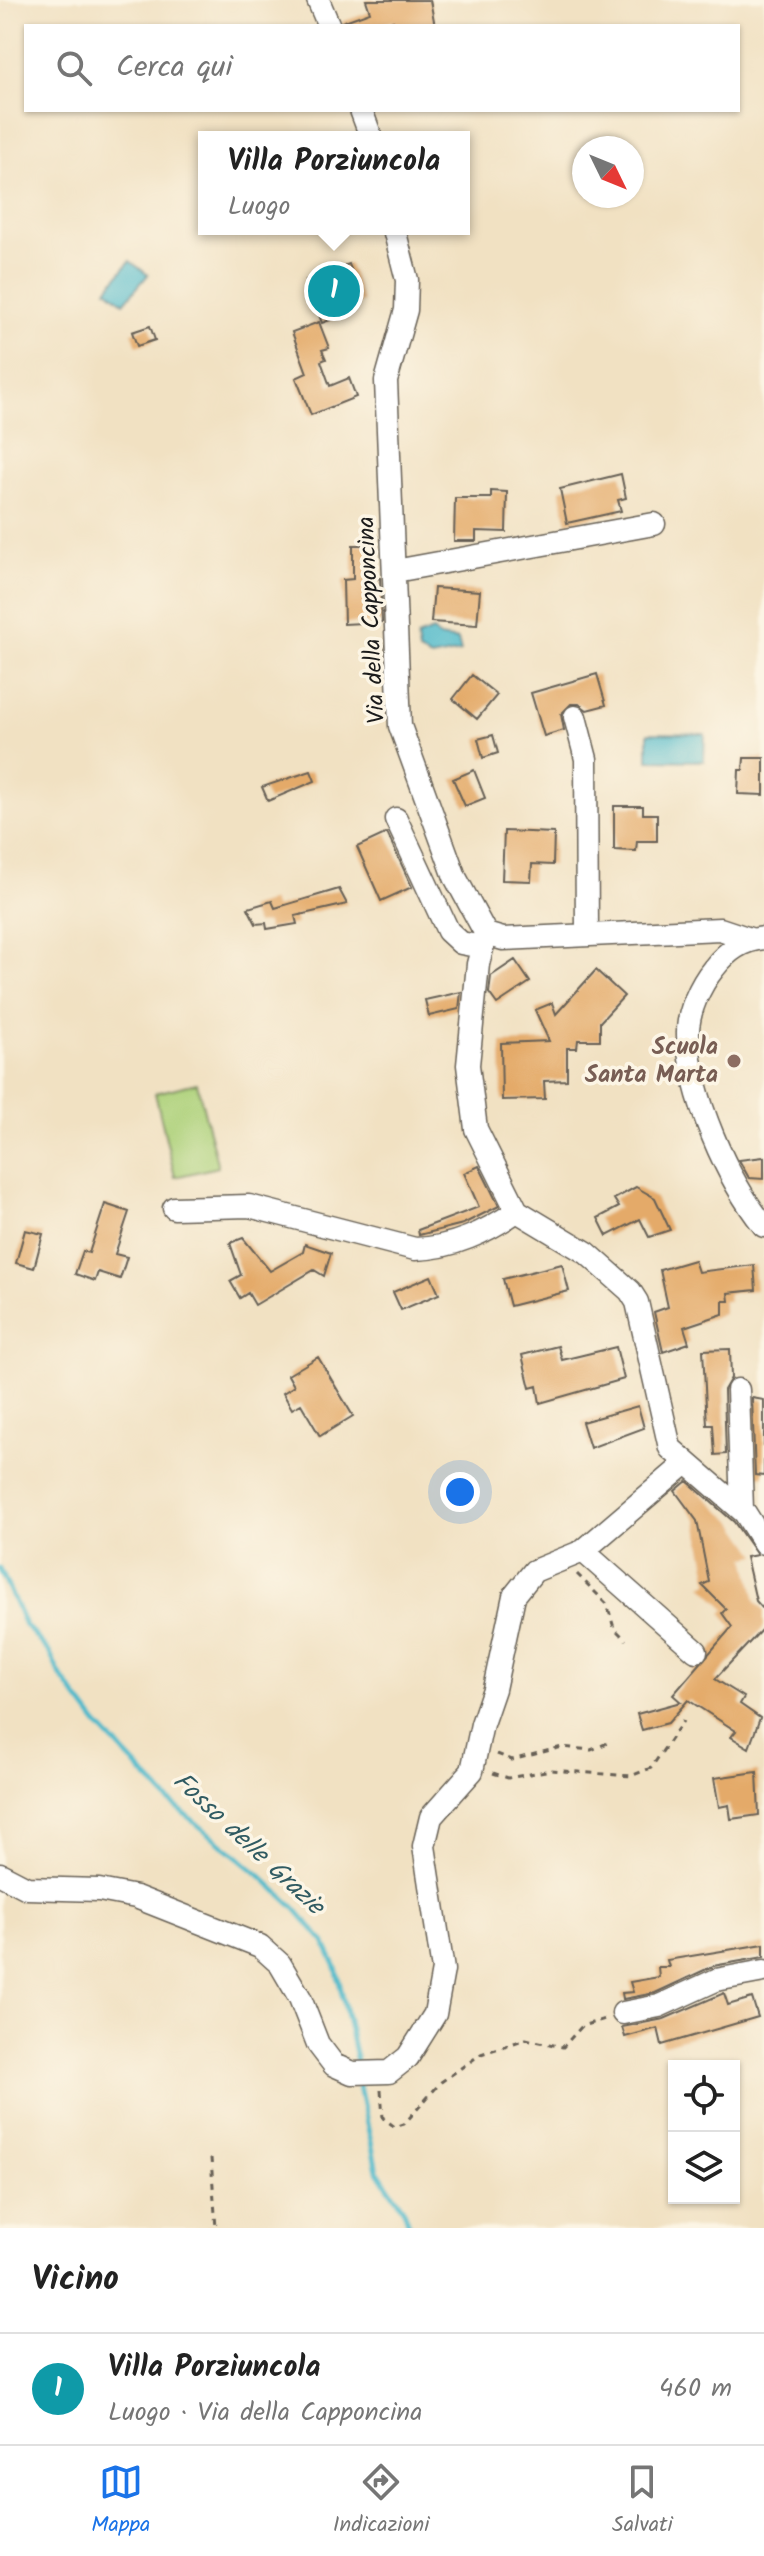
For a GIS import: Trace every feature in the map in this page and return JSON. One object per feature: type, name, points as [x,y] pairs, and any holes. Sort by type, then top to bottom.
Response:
[{"type":"street","points":[[318,0],[328,24]]},
{"type":"street","points":[[362,112],[369,131]]},
{"type":"street","name":"Via della Capponcina","points":[[396,235],[407,280],[406,310],[386,381],[400,726],[455,877],[484,940]]},
{"type":"street","points":[[395,571],[654,524]]},
{"type":"street","points":[[575,717],[586,759],[587,933]]},
{"type":"street","points":[[396,819],[448,931],[461,943],[587,933],[720,929],[757,938]]},
{"type":"street","points":[[757,938],[726,953],[701,984],[688,1034],[700,1098],[724,1162],[744,1202],[764,1226]]},
{"type":"street","points":[[484,940],[468,1065],[469,1094],[476,1129],[517,1211],[587,1253],[630,1291],[637,1302],[670,1448],[742,1510],[764,1543]]},
{"type":"street","points":[[174,1208],[249,1206],[279,1211],[415,1249],[436,1248],[488,1231],[517,1211]]},
{"type":"street","points":[[738,1390],[742,1510]]},
{"type":"street","points":[[0,1874],[27,1888],[99,1890],[136,1897],[260,1946],[280,1964],[334,2065],[369,2073],[408,2057],[435,2014],[443,1970],[424,1846],[431,1817],[442,1801],[472,1771],[514,1596],[534,1571],[574,1555],[685,1464]]},
{"type":"street","points":[[574,1555],[696,1651]]},
{"type":"street","points":[[623,2013],[659,2006],[716,1980],[764,1971]]},
{"type":"path","points":[[574,1555],[607,1604],[614,1628],[626,1640]]},
{"type":"path","points":[[477,1747],[488,1771],[508,1778],[551,1770],[631,1776],[651,1768],[683,1721]]},
{"type":"path","points":[[482,1724],[491,1751],[512,1760],[562,1747],[591,1750],[612,1741]]},
{"type":"path","points":[[369,2073],[381,2090],[380,2109],[388,2125],[395,2127],[404,2124],[441,2082],[481,2054],[526,2039],[563,2047],[582,2026],[623,2013]]},
{"type":"path","points":[[211,2158],[216,2228]]},
{"type":"green space","points":[[197,1083],[218,1167],[175,1177],[155,1093]]},
{"type":"water","points":[[130,261],[148,275],[124,303],[107,289]]},
{"type":"water","points":[[433,631],[439,637],[458,640],[461,652],[431,658],[419,652],[417,637]]},
{"type":"water","points":[[648,733],[705,734],[704,761],[648,760]]},
{"type":"building","points":[[366,0],[430,0],[435,24],[394,24],[393,21],[385,24],[342,24],[370,12]]},
{"type":"building","points":[[349,264],[363,302],[353,305],[355,311],[322,323],[306,280]]},
{"type":"building","points":[[319,322],[329,348],[322,350],[326,359],[321,361],[330,386],[349,378],[356,397],[311,415],[296,378],[307,373],[292,332]]},
{"type":"building","points":[[150,326],[155,340],[137,346],[132,332]]},
{"type":"building","points":[[621,474],[626,498],[618,500],[621,511],[567,523],[560,489]]},
{"type":"building","points":[[491,491],[507,492],[506,532],[476,531],[476,541],[454,541],[455,498],[491,498]]},
{"type":"building","points":[[353,545],[369,545],[369,579],[380,578],[382,622],[344,624],[343,580],[353,579]]},
{"type":"building","points":[[434,588],[480,591],[477,625],[431,622]]},
{"type":"building","points":[[597,674],[606,705],[587,710],[579,704],[571,704],[561,714],[564,730],[544,736],[531,693]]},
{"type":"building","points":[[472,675],[497,695],[477,719],[453,699]]},
{"type":"building","points":[[493,735],[498,753],[483,758],[478,739]]},
{"type":"building","points":[[744,758],[764,758],[764,795],[738,794],[739,770],[743,770]]},
{"type":"building","points":[[474,770],[485,798],[465,806],[453,779]]},
{"type":"building","points":[[311,771],[315,781],[268,801],[262,787]]},
{"type":"building","points":[[614,806],[643,806],[643,814],[657,814],[657,841],[637,841],[636,851],[614,850]]},
{"type":"building","points":[[504,831],[554,833],[553,865],[532,864],[531,881],[502,880]]},
{"type":"building","points":[[387,833],[412,887],[381,901],[357,847]]},
{"type":"building","points":[[339,889],[347,904],[295,916],[297,924],[267,929],[266,923],[256,924],[248,908],[272,901],[275,908]]},
{"type":"building","points":[[515,960],[530,982],[497,1004],[489,993],[491,976]]},
{"type":"building","points":[[596,970],[624,996],[600,1022],[600,1040],[578,1040],[577,1048],[567,1048],[567,1080],[544,1081],[545,1099],[502,1100],[501,1043],[549,1041],[535,1010],[552,1003],[556,1014]]},
{"type":"building","points":[[461,992],[459,1009],[429,1016],[425,1000]]},
{"type":"building","points":[[764,1157],[764,1179],[749,1178],[739,1160]]},
{"type":"building","points":[[479,1166],[499,1206],[463,1224],[419,1235],[418,1230],[479,1207],[464,1173]]},
{"type":"building","points":[[636,1187],[655,1198],[670,1230],[649,1237],[640,1219],[607,1236],[598,1218],[619,1207],[614,1199]]},
{"type":"building","points":[[105,1204],[129,1212],[115,1254],[127,1257],[120,1279],[98,1272],[95,1281],[75,1274],[83,1251],[89,1253]]},
{"type":"building","points":[[25,1230],[43,1234],[34,1268],[16,1263]]},
{"type":"building","points":[[243,1238],[270,1271],[303,1252],[305,1244],[331,1253],[324,1276],[314,1270],[255,1305],[248,1293],[240,1298],[230,1281],[241,1275],[230,1243]]},
{"type":"building","points":[[694,1260],[698,1272],[754,1265],[756,1290],[728,1293],[729,1301],[723,1301],[723,1314],[684,1327],[689,1343],[663,1352],[654,1312],[668,1307],[660,1270]]},
{"type":"building","points":[[562,1264],[569,1291],[510,1306],[503,1279]]},
{"type":"building","points":[[431,1276],[439,1294],[401,1310],[393,1292]]},
{"type":"building","points":[[558,1346],[562,1360],[616,1347],[624,1379],[540,1403],[537,1386],[530,1388],[522,1355]]},
{"type":"building","points":[[730,1349],[731,1378],[724,1390],[726,1454],[715,1455],[713,1425],[707,1425],[703,1350]]},
{"type":"building","points":[[318,1357],[353,1416],[320,1436],[301,1404],[292,1409],[283,1393],[294,1386],[288,1375]]},
{"type":"building","points":[[752,1398],[764,1400],[764,1476],[755,1475]]},
{"type":"building","points":[[638,1406],[644,1428],[590,1448],[582,1422]]},
{"type":"building","points":[[687,1481],[734,1522],[757,1555],[746,1557],[756,1601],[764,1610],[764,1627],[715,1679],[744,1697],[740,1704],[760,1718],[749,1748],[731,1737],[736,1731],[688,1700],[668,1723],[642,1730],[637,1714],[681,1702],[673,1695],[732,1627],[722,1613],[726,1609],[702,1585],[709,1582],[697,1521],[675,1491]]},
{"type":"building","points":[[757,1772],[759,1815],[731,1819],[729,1805],[719,1807],[714,1778]]},
{"type":"building","points":[[764,1944],[764,1957],[713,1966],[655,1993],[623,1999],[622,1993],[633,1992],[630,1982],[659,1977],[658,1967],[669,1967],[667,1960]]},
{"type":"building","points":[[724,1993],[728,2005],[752,1998],[758,2017],[662,2045],[658,2028],[625,2037],[622,2027],[664,2019]]},
{"type":"waterway","name":"Fosso delle Grazie","points":[[0,1569],[25,1625],[49,1652],[61,1676],[97,1724],[169,1801],[261,1876],[296,1909],[324,1942],[336,1967],[358,2067]]},
{"type":"waterway","name":"Fosso delle Grazie","points":[[358,2081],[377,2170],[404,2210],[410,2228]]},
{"type":"place","name":"Villa Porziuncola","points":[[334,291]]},
{"type":"place","name":"Scuola Santa Marta","points":[[734,1061]]}]
